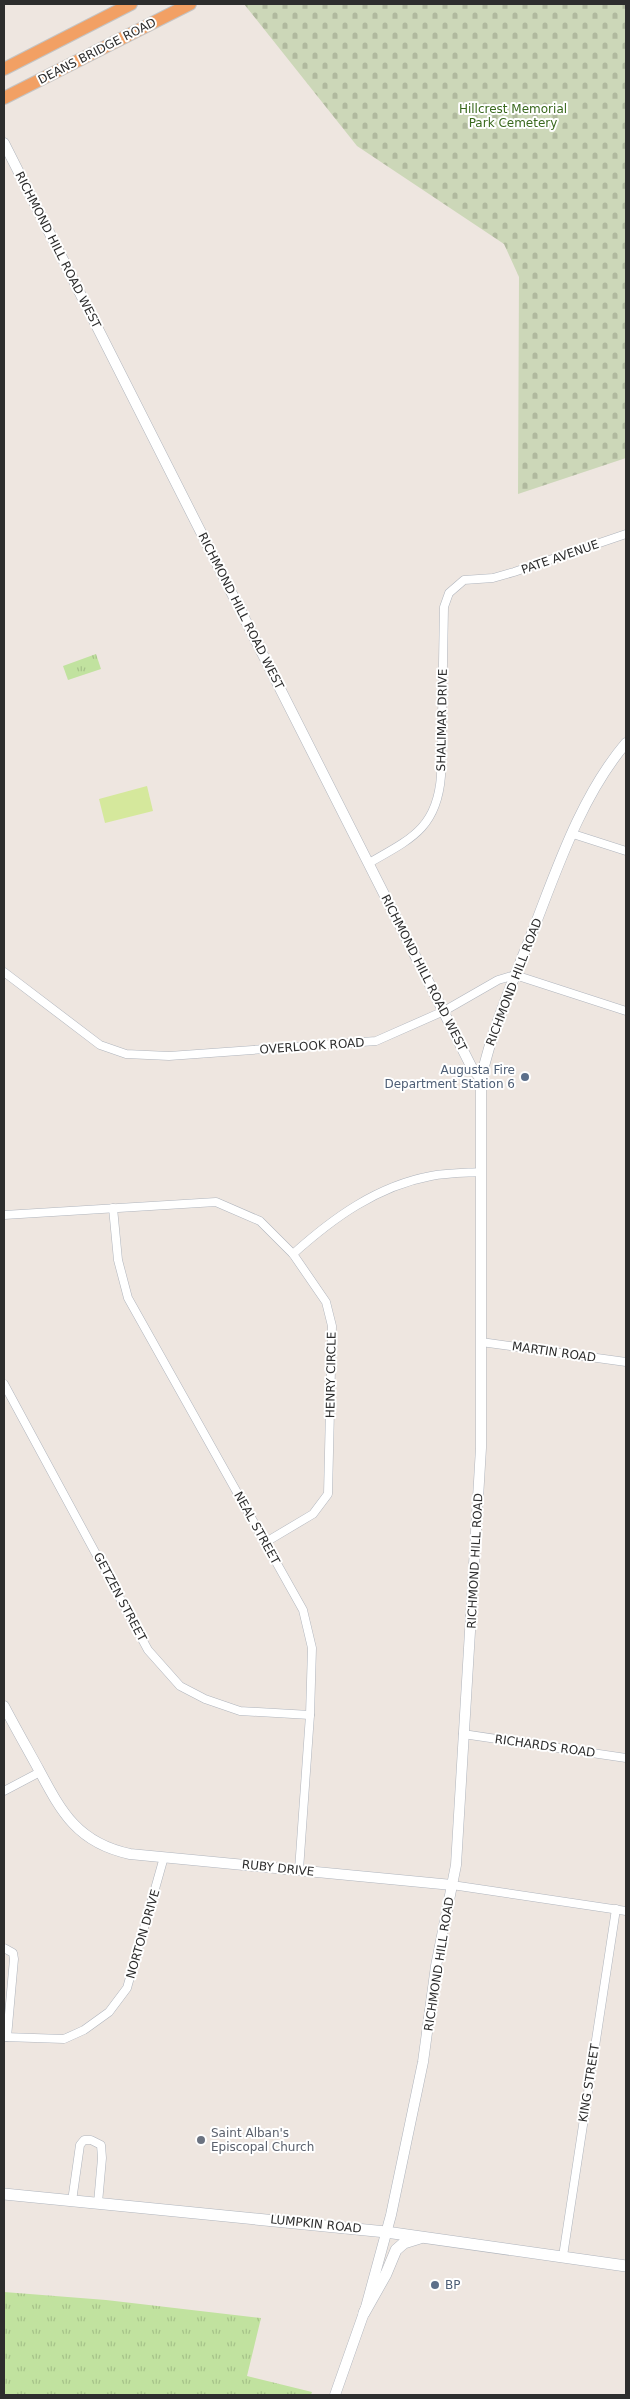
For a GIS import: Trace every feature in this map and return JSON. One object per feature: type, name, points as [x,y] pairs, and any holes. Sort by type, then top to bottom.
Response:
[{"type":"highway","points":[[4,68],[131,4]]},
{"type":"highway","name":"DEANS BRIDGE ROAD","points":[[4,98],[190,4]]},
{"type":"main road","name":"LUMPKIN ROAD","points":[[4,2194],[386,2232],[626,2266]]},
{"type":"main road","points":[[364,2314],[386,2274],[396,2250],[404,2243],[424,2237]]},
{"type":"street","name":"RICHMOND HILL ROAD WEST","points":[[4,143],[472,1068],[480,1079]]},
{"type":"street","name":"PATE AVENUE","points":[[493,578],[626,534]]},
{"type":"street","name":"SHALIMAR DRIVE","points":[[369,863],[413,838],[426,825],[432,814],[440,793],[442,776],[446,600],[453,588],[464,580],[493,578]]},
{"type":"street","name":"RICHMOND HILL ROAD","points":[[334,2395],[364,2314],[391,2214],[423,2062],[432,1988],[456,1865],[481,1448],[480,1079],[490,1041],[515,975],[573,834],[595,790],[626,743]]},
{"type":"street","points":[[573,834],[626,851]]},
{"type":"street","name":"OVERLOOK ROAD","points":[[4,972],[100,1044],[126,1054],[169,1056],[376,1041],[444,1011],[498,980],[515,975]]},
{"type":"street","points":[[515,975],[626,1011]]},
{"type":"street","points":[[293,1254],[327,1223],[376,1195],[400,1184],[431,1176],[481,1172]]},
{"type":"street","name":"HENRY CIRCLE","points":[[4,1215],[216,1202],[260,1220],[293,1254],[326,1302],[332,1326],[328,1494],[313,1514],[266,1542]]},
{"type":"street","name":"NEAL STREET","points":[[113,1208],[118,1260],[128,1298],[266,1542],[302,1610],[305,1620],[312,1648],[310,1715],[299,1870]]},
{"type":"street","name":"MARTIN ROAD","points":[[482,1342],[626,1362]]},
{"type":"street","name":"GETZEN STREET","points":[[4,1384],[148,1650],[180,1686],[205,1699],[240,1711],[310,1715]]},
{"type":"street","name":"RUBY DRIVE","points":[[4,1706],[62,1811],[70,1822],[89,1838],[121,1852],[452,1885],[626,1911]]},
{"type":"street","name":"RICHARDS ROAD","points":[[463,1734],[626,1758]]},
{"type":"street","points":[[4,1791],[40,1772]]},
{"type":"street","name":"NORTON DRIVE","points":[[5,2037],[64,2039],[84,2030],[109,2012],[127,1988],[164,1857]]},
{"type":"street","name":"KING STREET","points":[[563,2256],[616,1910]]},
{"type":"street","points":[[4,1948],[13,1953],[14,1959],[5,2037]]},
{"type":"street","points":[[72,2201],[80,2145],[84,2140],[91,2140],[100,2145],[102,2158],[98,2203]]},
{"type":"green space","name":"Hillcrest Memorial Park Cemetery","points":[[244,4],[626,4],[626,458],[518,494],[519,277],[504,244],[357,146]]},
{"type":"green space","points":[[96,654],[101,669],[68,680],[63,666]]},
{"type":"green space","points":[[147,786],[153,811],[105,823],[99,799]]},
{"type":"green space","points":[[4,2292],[106,2300],[261,2318],[247,2376],[312,2392],[311,2395],[4,2395]]},
{"type":"place","name":"Augusta Fire Department Station 6","points":[[525,1077]]},
{"type":"place","name":"Saint Alban's Episcopal Church","points":[[201,2140]]},
{"type":"place","name":"BP","points":[[435,2285]]}]
